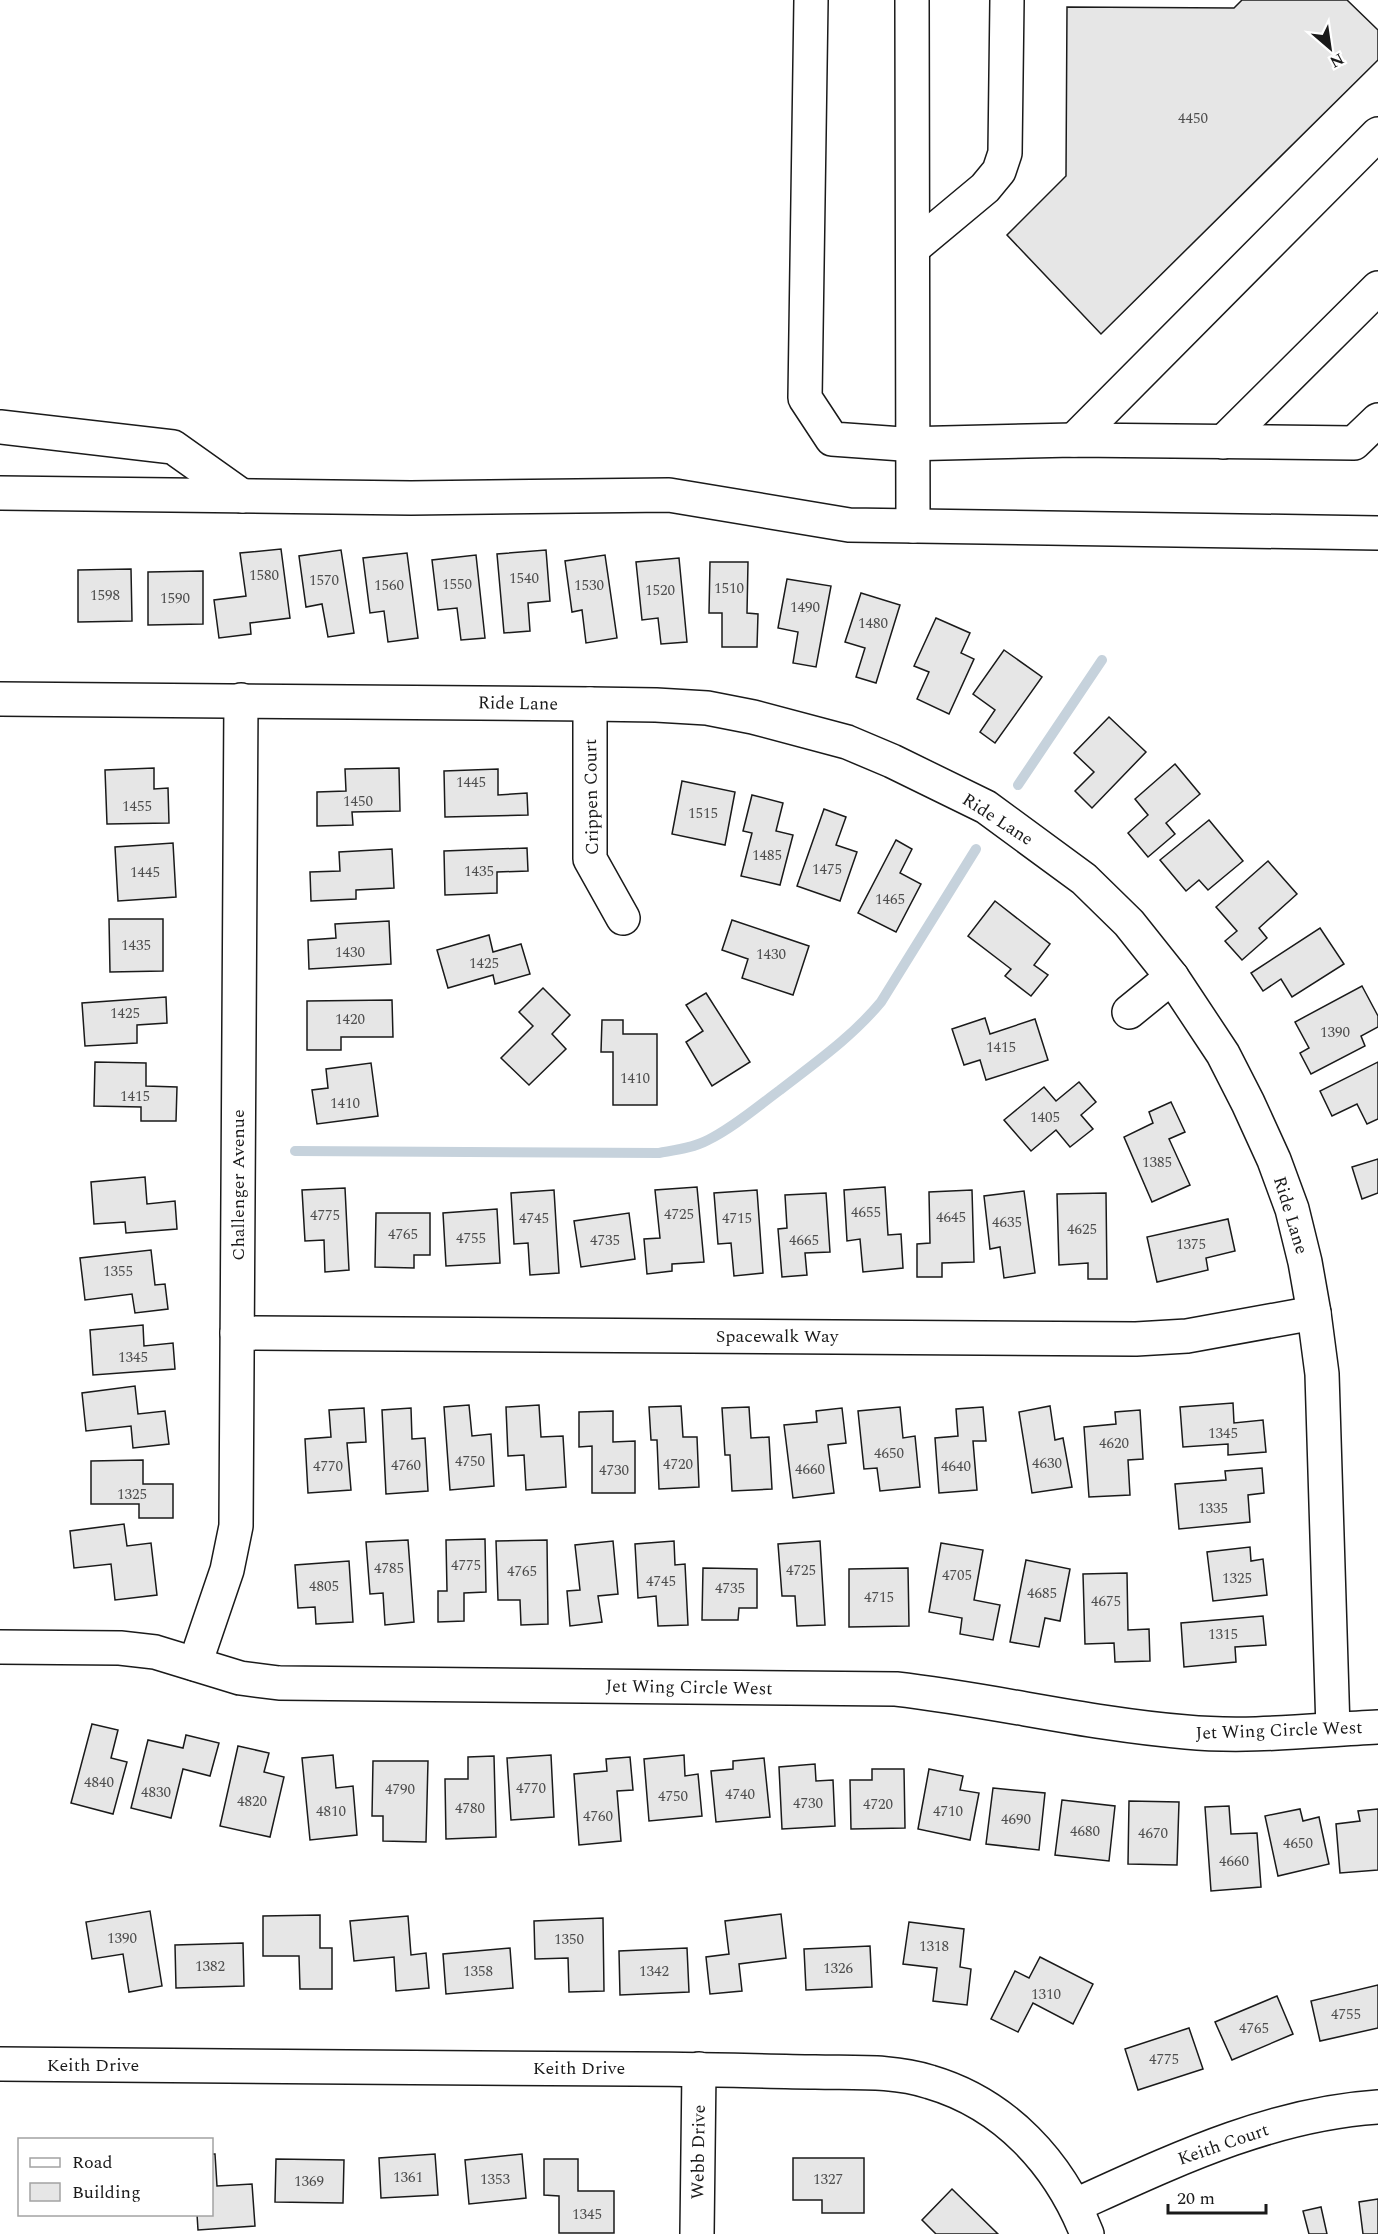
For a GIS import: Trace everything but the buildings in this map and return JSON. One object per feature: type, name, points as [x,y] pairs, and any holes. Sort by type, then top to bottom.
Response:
[{"type":"street","points":[[811,0],[805,398],[832,439],[913,444],[1074,440],[1354,443],[1378,420]]},
{"type":"street","points":[[912,0],[913,526]]},
{"type":"street","points":[[913,248],[985,188],[999,171],[1005,153],[1006,0]]},
{"type":"street","points":[[1074,440],[1378,134]]},
{"type":"street","points":[[1223,442],[1378,288]]},
{"type":"street","points":[[0,427],[173,447],[242,496]]},
{"type":"street","points":[[0,493],[411,498],[669,495],[849,525],[1378,532]]},
{"type":"street","name":"Ride Lane","points":[[0,699],[656,705],[718,710],[847,742],[892,761],[986,807],[1084,879],[1129,923],[1172,977],[1223,1054],[1274,1160],[1292,1209],[1314,1313],[1322,1374],[1333,1729]]},
{"type":"street","name":"Challenger Avenue","points":[[195,1664],[227,1570],[236,1526],[241,700]]},
{"type":"street","name":"Crippen Court","points":[[590,704],[590,859],[623,918]]},
{"type":"street","points":[[1129,1012],[1172,977]]},
{"type":"street","name":"Spacewalk Way","points":[[237,1333],[1136,1339],[1187,1336],[1314,1313]]},
{"type":"street","name":"Jet Wing Circle West","points":[[0,1647],[120,1648],[155,1652],[240,1678],[279,1683],[896,1689],[949,1695],[1112,1724],[1188,1732],[1245,1734],[1378,1727]]},
{"type":"street","name":"Keith Drive","points":[[0,2064],[699,2069],[896,2074],[931,2082],[966,2096],[996,2112],[1025,2138],[1050,2168],[1081,2219]]},
{"type":"street","name":"Webb Drive","points":[[697,2234],[699,2069]]},
{"type":"street","name":"Keith Court","points":[[1081,2219],[1192,2153],[1231,2138],[1308,2118],[1378,2107]]},
{"type":"waterway","points":[[1018,785],[1102,660]]},
{"type":"waterway","points":[[295,1151],[659,1153],[702,1143],[736,1123],[780,1090],[833,1049],[870,1015],[881,1002],[976,849]]}]
